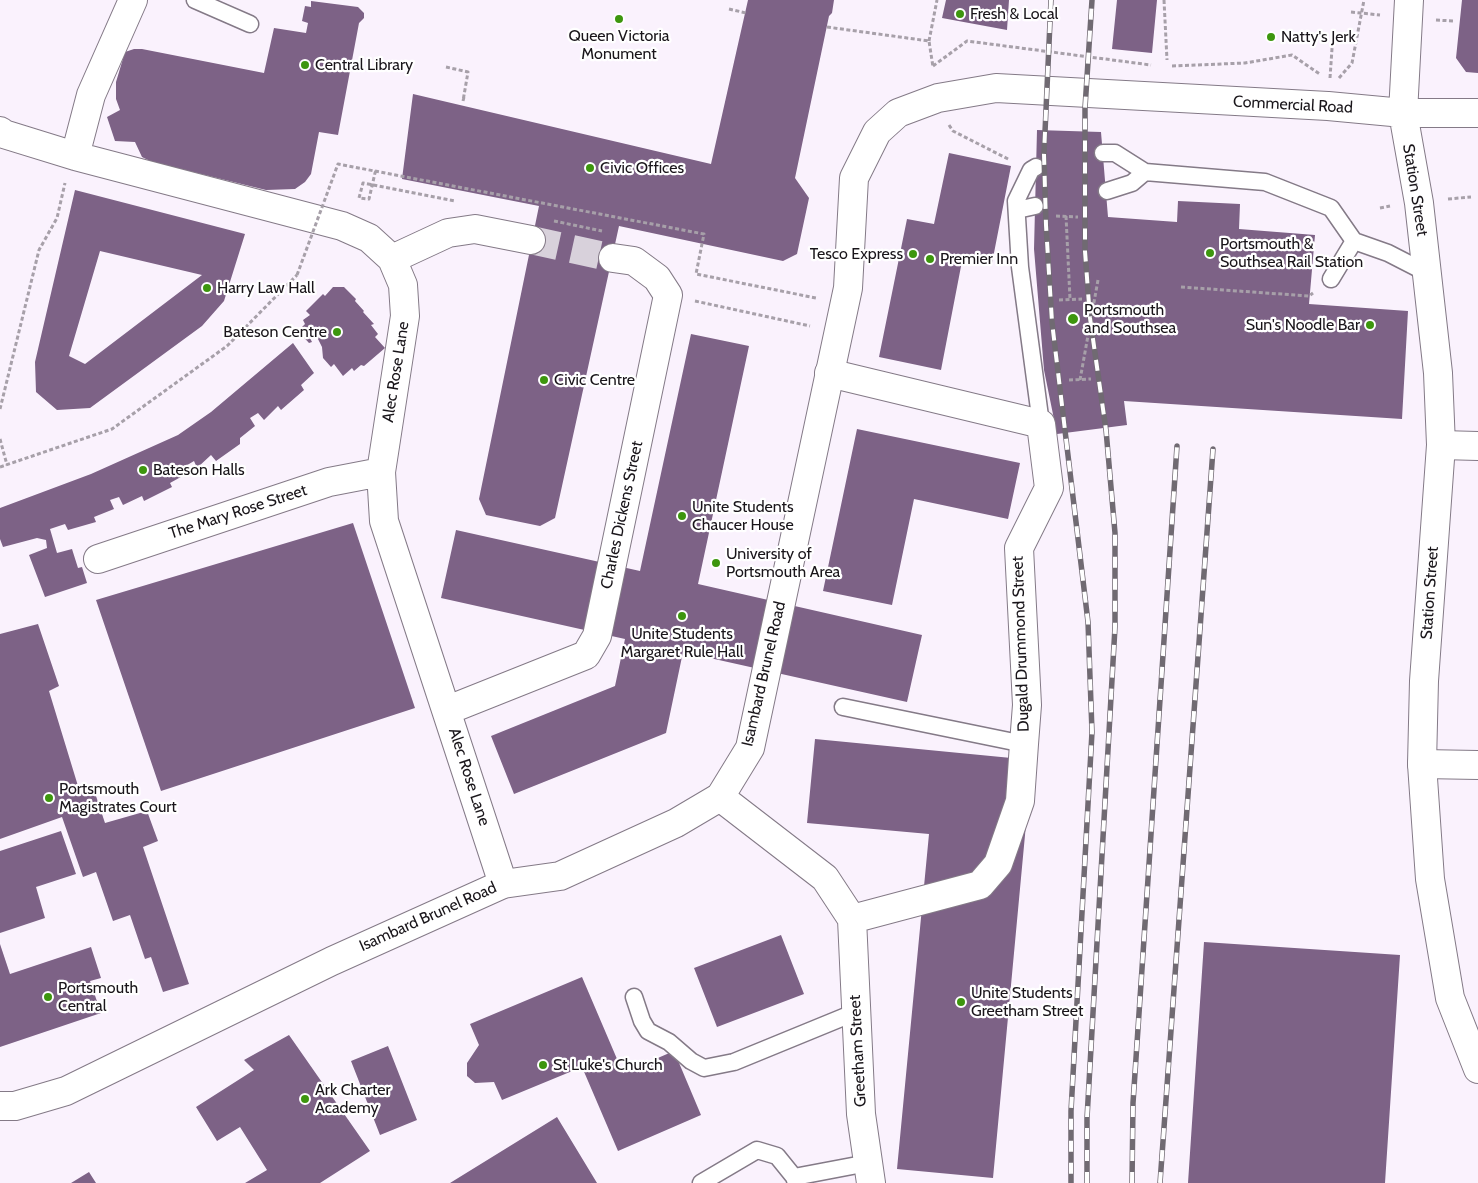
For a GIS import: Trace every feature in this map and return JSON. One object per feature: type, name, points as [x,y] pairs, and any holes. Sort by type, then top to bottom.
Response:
[{"type":"street","points":[[73,155],[91,95],[133,0]]},
{"type":"street","name":"Station Street","points":[[1409,0],[1402,113],[1419,203],[1438,373],[1441,445],[1424,682],[1422,764],[1430,879],[1450,998],[1478,1069]]},
{"type":"street","name":"Isambard Brunel Road","points":[[0,1106],[15,1106],[66,1091],[332,961],[503,884],[560,876],[676,823],[720,797],[750,748],[848,288],[854,178],[877,132],[898,113],[938,98],[996,88],[1109,93]]},
{"type":"street","name":"Commercial Road","points":[[1109,93],[1328,106],[1402,113],[1478,113]]},
{"type":"street","name":"Alec Rose Lane","points":[[0,131],[73,155],[342,226],[369,238],[392,259],[403,285],[404,316],[381,472],[384,521],[448,710],[503,884]]},
{"type":"street","points":[[392,259],[448,233],[475,229],[532,240]]},
{"type":"street","points":[[613,258],[634,261],[656,278],[668,295]]},
{"type":"street","name":"Charles Dickens Street","points":[[448,710],[586,655],[597,636],[668,295]]},
{"type":"street","points":[[829,373],[1041,424]]},
{"type":"street","name":"Dugald Drummond Street","points":[[852,919],[980,884],[998,864],[1020,801],[1026,705],[1018,548],[1049,488],[1041,424]]},
{"type":"street","points":[[1441,445],[1478,446]]},
{"type":"street","name":"The Mary Rose Street","points":[[98,559],[329,482],[381,472]]},
{"type":"street","points":[[1422,764],[1478,765]]},
{"type":"street","points":[[720,797],[825,878],[852,919]]},
{"type":"street","name":"Greetham Street","points":[[852,919],[861,1114],[870,1173]]},
{"type":"lane","points":[[195,0],[250,24]]},
{"type":"lane","points":[[1103,153],[1115,153],[1145,172],[1265,182],[1331,208],[1354,241],[1388,253],[1427,273]]},
{"type":"lane","points":[[1034,169],[1016,201],[1020,267],[1041,424]]},
{"type":"lane","points":[[1107,191],[1132,182],[1145,172]]},
{"type":"lane","points":[[1017,210],[1035,206]]},
{"type":"lane","points":[[1331,279],[1354,241]]},
{"type":"lane","points":[[844,707],[1024,744]]},
{"type":"lane","points":[[634,997],[642,1021],[648,1031],[669,1042],[691,1061],[704,1068],[717,1068],[734,1062],[856,1012]]},
{"type":"lane","points":[[701,1183],[756,1150],[777,1156],[795,1180],[870,1173]]},
{"type":"path","points":[[937,0],[929,41],[938,98]]},
{"type":"path","points":[[1164,0],[1167,60]]},
{"type":"path","points":[[1163,67],[1245,63],[1292,55],[1334,84],[1352,63],[1364,0]]},
{"type":"path","points":[[729,9],[746,13]]},
{"type":"path","points":[[827,27],[929,41]]},
{"type":"path","points":[[933,66],[967,41],[1153,65]]},
{"type":"path","points":[[446,67],[468,72],[463,102],[464,97]]},
{"type":"path","points":[[953,130],[1034,169]]},
{"type":"path","points":[[0,409],[39,250],[57,218],[73,155]]},
{"type":"path","points":[[0,467],[112,429],[227,346],[297,275],[338,164],[704,234],[696,274],[816,298]]},
{"type":"path","points":[[363,182],[359,198],[369,199],[376,170]]},
{"type":"path","points":[[1054,216],[1078,217]]},
{"type":"path","points":[[1066,216],[1070,299]]},
{"type":"path","points":[[1181,288],[1309,296],[1331,279]]},
{"type":"path","points":[[1080,380],[1098,280]]},
{"type":"path","points":[[668,295],[810,326]]},
{"type":"path","points":[[1060,300],[1082,299]]},
{"type":"path","points":[[1069,380],[1091,379]]},
{"type":"path","points":[[0,439],[7,465]]},
{"type":"building","name":"Civic Centre","points":[[748,0],[834,0],[795,178],[809,198],[797,254],[783,261],[619,226],[555,518],[540,526],[486,515],[479,499],[539,206],[402,179],[413,94],[711,164]]},
{"type":"building","points":[[946,0],[1009,0],[1007,30],[942,18]]},
{"type":"building","points":[[1117,0],[1157,0],[1152,53],[1112,49]]},
{"type":"building","points":[[1462,0],[1478,0],[1478,73],[1466,72],[1456,58]]},
{"type":"building","points":[[311,1],[358,7],[364,13],[364,18],[359,23],[338,135],[319,132],[311,174],[305,182],[295,189],[266,190],[152,162],[142,157],[135,142],[115,141],[107,117],[120,110],[116,99],[116,82],[125,52],[142,49],[264,73],[274,28],[306,33],[308,23],[302,21],[305,6],[311,7]]},
{"type":"building","points":[[1037,130],[1101,132],[1108,217],[1177,222],[1178,201],[1240,204],[1239,229],[1315,235],[1309,304],[1408,311],[1402,419],[1124,401],[1127,425],[1057,434],[1044,370],[1034,249]]},
{"type":"building","name":"Premier Inn","points":[[949,153],[1011,166],[992,263],[963,256],[941,370],[879,357],[907,219],[934,224]]},
{"type":"building","name":"Harry Law Hall","points":[[75,190],[245,234],[224,301],[202,326],[90,408],[57,410],[36,392],[35,362]],"holes":[[[100,251],[202,275],[85,364],[69,356]]]},
{"type":"building","name":"Bateson Centre","points":[[333,287],[344,287],[356,299],[355,301],[374,324],[371,325],[378,334],[375,337],[385,348],[364,366],[361,365],[354,371],[352,368],[343,376],[334,364],[331,367],[323,358],[322,347],[315,333],[309,336],[312,342],[309,343],[298,331],[305,324],[303,320],[310,315],[306,311]]},
{"type":"building","points":[[691,334],[749,346],[698,584],[922,635],[907,702],[683,652],[666,733],[514,794],[491,736],[615,686],[625,639],[441,598],[456,530],[640,571]]},
{"type":"building","name":"Bateson Halls","points":[[293,343],[314,373],[301,385],[304,390],[281,410],[278,406],[264,420],[258,413],[250,418],[255,426],[240,438],[240,444],[216,461],[211,455],[197,468],[194,461],[184,467],[188,473],[170,483],[172,487],[144,501],[142,496],[123,505],[119,497],[110,500],[114,509],[94,517],[96,522],[68,530],[65,524],[50,529],[57,553],[72,549],[78,568],[82,567],[87,583],[45,597],[29,555],[47,548],[46,540],[37,538],[3,547],[0,539],[0,508],[91,474],[178,435],[211,412]]},
{"type":"building","points":[[857,429],[1020,463],[1008,519],[914,499],[892,605],[823,591]]},
{"type":"building","points":[[353,523],[415,708],[161,791],[96,600]]},
{"type":"building","name":"Portsmouth Magistrates Court","points":[[38,624],[59,686],[49,691],[78,786],[92,784],[105,823],[147,811],[158,841],[143,847],[189,984],[163,992],[151,957],[145,959],[130,915],[113,921],[96,872],[83,877],[62,817],[0,839],[0,634]]},
{"type":"building","name":"Unite Students Greetham Street","points":[[815,739],[1032,760],[993,1178],[897,1169],[929,834],[807,823]]},
{"type":"building","points":[[61,831],[76,874],[36,887],[45,918],[0,933],[0,851]]},
{"type":"building","points":[[781,935],[804,994],[717,1027],[694,968]]},
{"type":"building","points":[[1204,942],[1400,955],[1385,1183],[1188,1183]]},
{"type":"building","name":"Portsmouth Central","points":[[0,944],[10,974],[91,947],[101,978],[90,981],[101,1013],[0,1047]]},
{"type":"building","name":"St Luke's Church","points":[[582,977],[623,1073],[674,1051],[701,1115],[618,1151],[582,1067],[502,1100],[494,1082],[475,1083],[467,1076],[467,1063],[479,1045],[470,1024]]},
{"type":"building","points":[[289,1035],[370,1151],[320,1183],[245,1183],[267,1170],[240,1127],[217,1141],[196,1107],[254,1070],[244,1060]]},
{"type":"building","points":[[388,1046],[417,1120],[380,1135],[351,1061]]},
{"type":"building","points":[[557,1117],[597,1183],[450,1183]]},
{"type":"building","points":[[89,1172],[96,1183],[71,1183]]},
{"type":"tunnel","points":[[531,240],[613,258]]},
{"type":"railway","points":[[1051,0],[1044,154],[1046,225],[1052,322],[1088,622],[1092,732],[1071,1111],[1071,1183]]},
{"type":"railway","points":[[1087,1183],[1087,1118],[1115,627],[1115,533],[1106,430],[1090,318],[1085,251],[1085,108],[1092,0]]},
{"type":"railway","points":[[1132,1183],[1133,1103],[1177,446]]},
{"type":"railway","points":[[1160,1183],[1213,449]]},
{"type":"place","name":"Fresh & Local","points":[[960,14]]},
{"type":"place","name":"Queen Victoria Monument","points":[[619,19]]},
{"type":"place","name":"Natty's Jerk","points":[[1271,37]]},
{"type":"place","name":"Central Library","points":[[305,65]]},
{"type":"place","name":"Civic Offices","points":[[590,168]]},
{"type":"place","name":"Portsmouth & Southsea Rail Station","points":[[1210,253]]},
{"type":"place","name":"Tesco Express","points":[[913,254]]},
{"type":"place","name":"Premier Inn","points":[[930,259]]},
{"type":"place","name":"Harry Law Hall","points":[[207,288]]},
{"type":"place","name":"Portsmouth and Southsea","points":[[1073,319]]},
{"type":"place","name":"Sun's Noodle Bar","points":[[1370,325]]},
{"type":"place","name":"Bateson Centre","points":[[337,332]]},
{"type":"place","name":"Civic Centre","points":[[544,380]]},
{"type":"place","name":"Bateson Halls","points":[[143,470]]},
{"type":"place","name":"Unite Students Chaucer House","points":[[682,516]]},
{"type":"place","name":"University of Portsmouth Area","points":[[716,563]]},
{"type":"place","name":"Unite Students Margaret Rule Hall","points":[[682,616]]},
{"type":"place","name":"Portsmouth Magistrates Court","points":[[49,798]]},
{"type":"place","name":"Portsmouth Central","points":[[48,997]]},
{"type":"place","name":"Unite Students Greetham Street","points":[[961,1002]]},
{"type":"place","name":"St Luke's Church","points":[[543,1065]]},
{"type":"place","name":"Ark Charter Academy","points":[[305,1099]]}]
